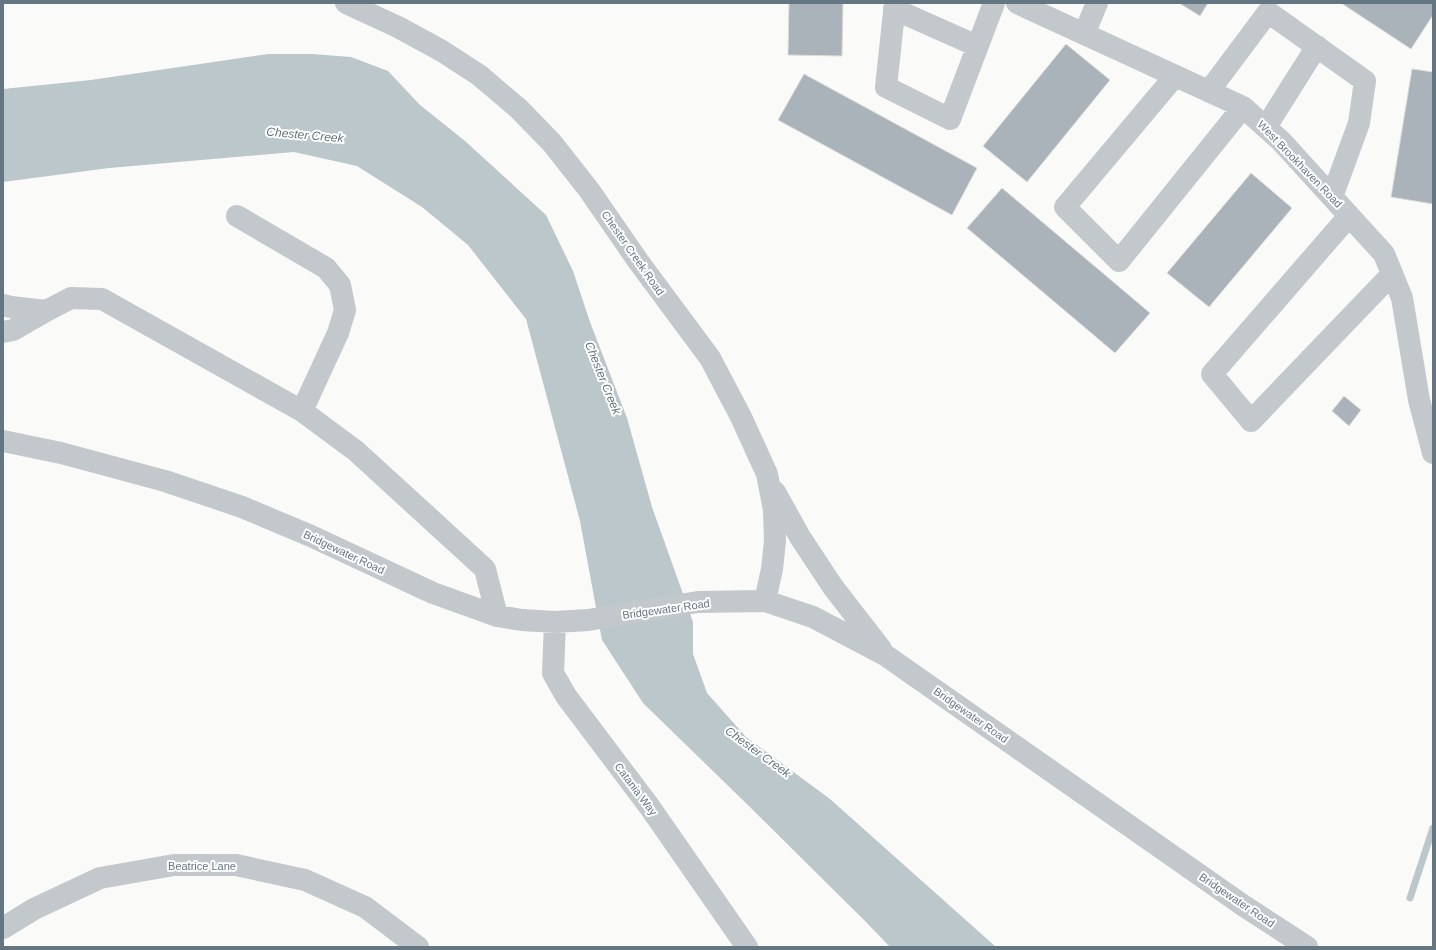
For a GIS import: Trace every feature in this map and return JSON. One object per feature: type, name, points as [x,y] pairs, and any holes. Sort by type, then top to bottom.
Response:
[{"type":"street","name":"Chester Creek Road","points":[[346,3],[404,30],[442,51],[479,75],[519,109],[552,143],[589,190],[638,261],[710,358],[741,416],[767,474],[774,510],[775,541],[772,570],[765,602]]},
{"type":"street","points":[[977,46],[895,6],[886,87],[950,119],[994,3]]},
{"type":"street","points":[[1084,34],[1097,3]]},
{"type":"street","name":"West Brookhaven Road","points":[[1020,4],[1243,107],[1281,142],[1332,197],[1384,254],[1402,298],[1419,400],[1433,453]]},
{"type":"street","points":[[1209,91],[1268,12],[1365,81],[1359,123],[1332,197]]},
{"type":"street","points":[[1266,127],[1316,46]]},
{"type":"street","points":[[1175,76],[1065,207],[1119,261],[1243,107]]},
{"type":"street","points":[[237,216],[326,268],[340,286],[345,310],[344,316],[338,333],[302,411]]},
{"type":"street","points":[[1349,216],[1212,374],[1251,421],[1392,274]]},
{"type":"street","points":[[3,332],[13,330],[71,298],[102,299],[302,411],[356,451],[485,569],[497,616]]},
{"type":"street","points":[[3,305],[46,311]]},
{"type":"street","name":"Bridgewater Road","points":[[3,441],[61,453],[165,481],[242,507],[310,536],[433,593],[497,616],[522,620],[555,622],[588,620],[698,602],[765,602],[813,617],[885,654],[1244,906],[1307,947]]},
{"type":"street","points":[[767,474],[800,537],[833,587],[885,654]]},
{"type":"street","name":"Catania Way","points":[[555,622],[553,673],[566,696],[649,806],[747,947]]},
{"type":"street","name":"Beatrice Lane","points":[[3,928],[34,909],[100,878],[174,865],[236,865],[305,880],[312,883],[365,907],[418,947]]},
{"type":"water","name":"Chester Creek","points":[[268,54],[312,54],[351,57],[388,71],[420,105],[465,141],[546,215],[573,271],[590,322],[627,418],[652,507],[693,622],[693,654],[707,693],[746,737],[830,799],[996,947],[890,947],[643,703],[602,640],[580,521],[526,319],[468,245],[422,207],[357,166],[294,152],[109,168],[3,182],[3,89],[91,80]]},
{"type":"building","points":[[789,3],[843,3],[842,56],[788,55]]},
{"type":"building","points":[[1179,3],[1208,3],[1200,16]]},
{"type":"building","points":[[1341,3],[1433,3],[1433,15],[1411,49]]},
{"type":"building","points":[[1066,44],[1110,80],[1027,182],[983,146]]},
{"type":"building","points":[[1412,69],[1433,72],[1433,204],[1391,197]]},
{"type":"building","points":[[804,74],[977,168],[952,215],[778,120]]},
{"type":"building","points":[[1251,173],[1292,208],[1209,307],[1167,273]]},
{"type":"building","points":[[1002,188],[1150,313],[1115,353],[967,228]]},
{"type":"building","points":[[1344,396],[1361,410],[1349,426],[1332,411]]},
{"type":"waterway","points":[[1410,898],[1433,828]]}]
